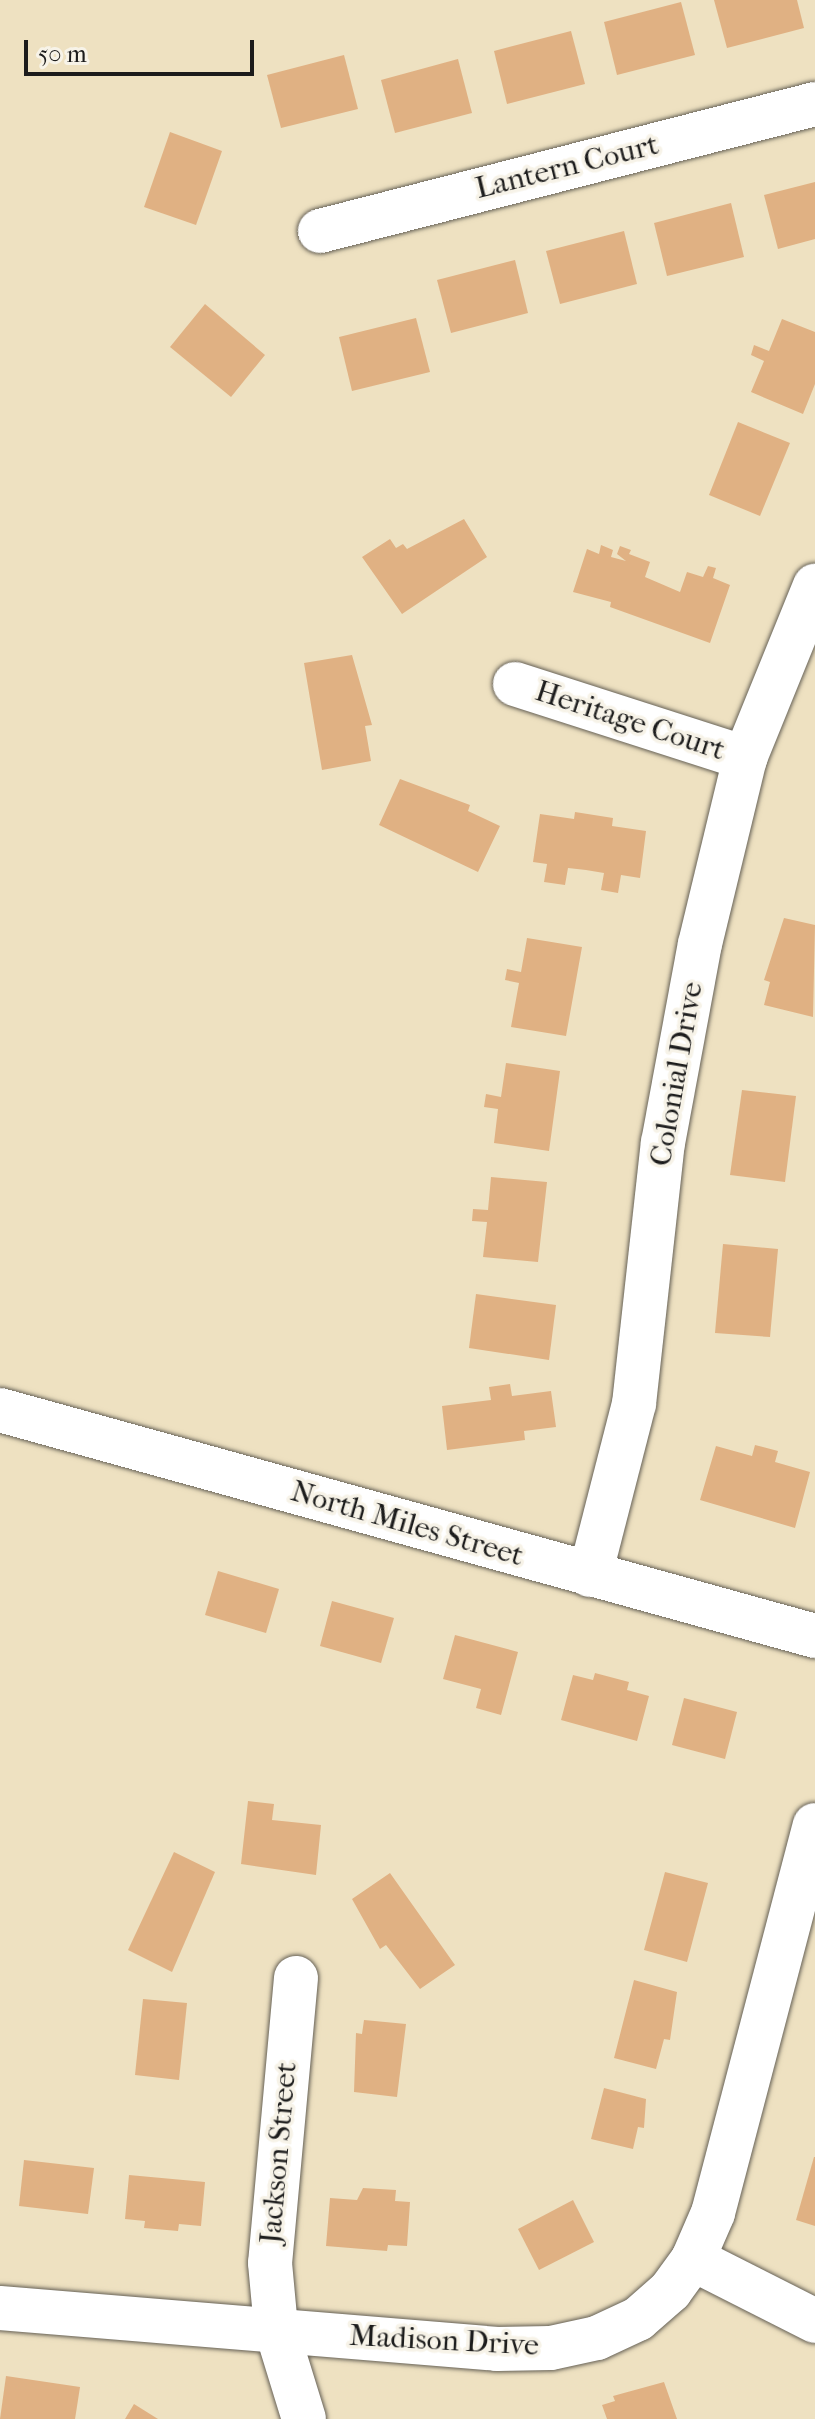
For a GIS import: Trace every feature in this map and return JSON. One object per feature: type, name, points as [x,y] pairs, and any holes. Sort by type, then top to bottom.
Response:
[{"type":"street","name":"Lantern Court","points":[[320,231],[815,104]]},
{"type":"street","name":"Colonial Drive","points":[[590,1575],[634,1404],[663,1143],[700,944],[745,758],[815,586]]},
{"type":"street","name":"Heritage Court","points":[[515,684],[745,758]]},
{"type":"street","name":"North Miles Street","points":[[0,1410],[815,1636]]},
{"type":"street","name":"Madison Drive","points":[[0,2308],[276,2328],[436,2346],[551,2348],[597,2338],[638,2319],[670,2291],[693,2259],[713,2213],[815,1825]]},
{"type":"street","name":"Jackson Street","points":[[296,1978],[270,2237],[276,2328],[304,2419]]},
{"type":"street","points":[[693,2259],[815,2321]]},
{"type":"building","points":[[714,0],[797,0],[804,28],[727,48]]},
{"type":"building","points":[[681,2],[695,55],[617,75],[604,22]]},
{"type":"building","points":[[571,31],[585,84],[507,104],[494,51]]},
{"type":"building","points":[[344,55],[358,109],[281,128],[267,75]]},
{"type":"building","points":[[458,59],[472,113],[395,133],[381,80]]},
{"type":"building","points":[[170,132],[222,151],[196,225],[144,207]]},
{"type":"building","points":[[815,182],[815,239],[778,249],[764,195]]},
{"type":"building","points":[[731,203],[744,257],[667,276],[654,223]]},
{"type":"building","points":[[624,231],[637,284],[560,304],[546,251]]},
{"type":"building","points":[[515,260],[528,313],[451,333],[437,280]]},
{"type":"building","points":[[205,304],[265,355],[231,397],[170,347]]},
{"type":"building","points":[[416,318],[430,372],[352,391],[339,337]]},
{"type":"building","points":[[782,319],[815,332],[815,384],[803,414],[751,392],[764,361],[751,355],[754,345],[769,351]]},
{"type":"building","points":[[738,422],[790,443],[760,516],[709,495]]},
{"type":"building","points":[[464,519],[487,557],[402,614],[362,557],[390,539],[396,548],[403,544],[407,549]]},
{"type":"building","points":[[601,545],[613,550],[611,557],[626,561],[617,554],[620,546],[631,550],[629,554],[650,562],[645,577],[680,592],[687,572],[703,577],[708,566],[716,568],[713,578],[730,585],[710,643],[610,607],[611,602],[573,592],[587,549],[599,554]]},
{"type":"building","points":[[352,655],[372,725],[365,726],[371,761],[322,770],[304,663]]},
{"type":"building","points":[[400,779],[470,805],[468,811],[500,826],[478,872],[379,825]]},
{"type":"building","points":[[575,812],[613,818],[612,826],[646,831],[640,878],[621,875],[618,893],[601,890],[604,873],[586,870],[568,868],[565,885],[544,882],[547,864],[533,862],[540,814],[574,819]]},
{"type":"building","points":[[784,918],[815,925],[813,1017],[764,1005],[770,982],[764,980]]},
{"type":"building","points":[[527,938],[582,947],[566,1036],[511,1027],[519,983],[505,980],[507,969],[521,972]]},
{"type":"building","points":[[506,1063],[560,1071],[549,1151],[494,1143],[498,1109],[484,1107],[486,1094],[501,1097]]},
{"type":"building","points":[[742,1090],[796,1096],[785,1182],[730,1175]]},
{"type":"building","points":[[491,1177],[547,1182],[538,1262],[483,1257],[487,1222],[472,1221],[473,1209],[488,1210]]},
{"type":"building","points":[[723,1244],[778,1249],[770,1337],[715,1333]]},
{"type":"building","points":[[476,1294],[556,1305],[549,1360],[469,1348]]},
{"type":"building","points":[[510,1384],[512,1396],[551,1391],[556,1427],[524,1431],[525,1440],[447,1450],[442,1406],[491,1400],[489,1387]]},
{"type":"building","points":[[755,1445],[778,1451],[775,1462],[810,1472],[795,1528],[700,1500],[716,1446],[752,1456]]},
{"type":"building","points":[[218,1571],[279,1589],[266,1633],[205,1615]]},
{"type":"building","points":[[332,1601],[394,1618],[381,1663],[320,1646]]},
{"type":"building","points":[[455,1635],[518,1652],[501,1715],[476,1708],[481,1689],[443,1679]]},
{"type":"building","points":[[595,1673],[629,1682],[627,1690],[649,1696],[637,1741],[561,1720],[573,1675],[593,1680]]},
{"type":"building","points":[[684,1698],[737,1712],[725,1759],[672,1745]]},
{"type":"building","points":[[248,1801],[274,1804],[272,1820],[321,1825],[316,1875],[241,1864]]},
{"type":"building","points":[[174,1852],[215,1872],[172,1972],[128,1950]]},
{"type":"building","points":[[665,1872],[708,1883],[687,1962],[644,1950]]},
{"type":"building","points":[[390,1873],[455,1965],[420,1989],[386,1945],[380,1949],[352,1899]]},
{"type":"building","points":[[634,1980],[677,1992],[670,2040],[664,2039],[656,2069],[614,2058]]},
{"type":"building","points":[[143,1999],[187,2003],[179,2080],[135,2075]]},
{"type":"building","points":[[364,2020],[406,2024],[397,2097],[354,2092],[356,2033],[362,2034]]},
{"type":"building","points":[[604,2088],[646,2099],[644,2128],[638,2127],[633,2149],[591,2139]]},
{"type":"building","points":[[815,2157],[815,2226],[796,2220]]},
{"type":"building","points":[[24,2160],[94,2168],[88,2214],[19,2206]]},
{"type":"building","points":[[129,2175],[205,2182],[201,2226],[179,2224],[178,2231],[144,2228],[145,2221],[125,2219]]},
{"type":"building","points":[[363,2188],[396,2190],[395,2201],[410,2202],[407,2246],[388,2245],[387,2251],[326,2246],[330,2198],[357,2200]]},
{"type":"building","points":[[573,2200],[594,2242],[539,2270],[518,2229]]},
{"type":"building","points":[[6,2376],[80,2387],[75,2419],[0,2419]]},
{"type":"building","points":[[664,2382],[677,2419],[607,2419],[602,2405],[615,2401],[613,2396]]},
{"type":"building","points":[[134,2404],[158,2419],[125,2419]]}]
